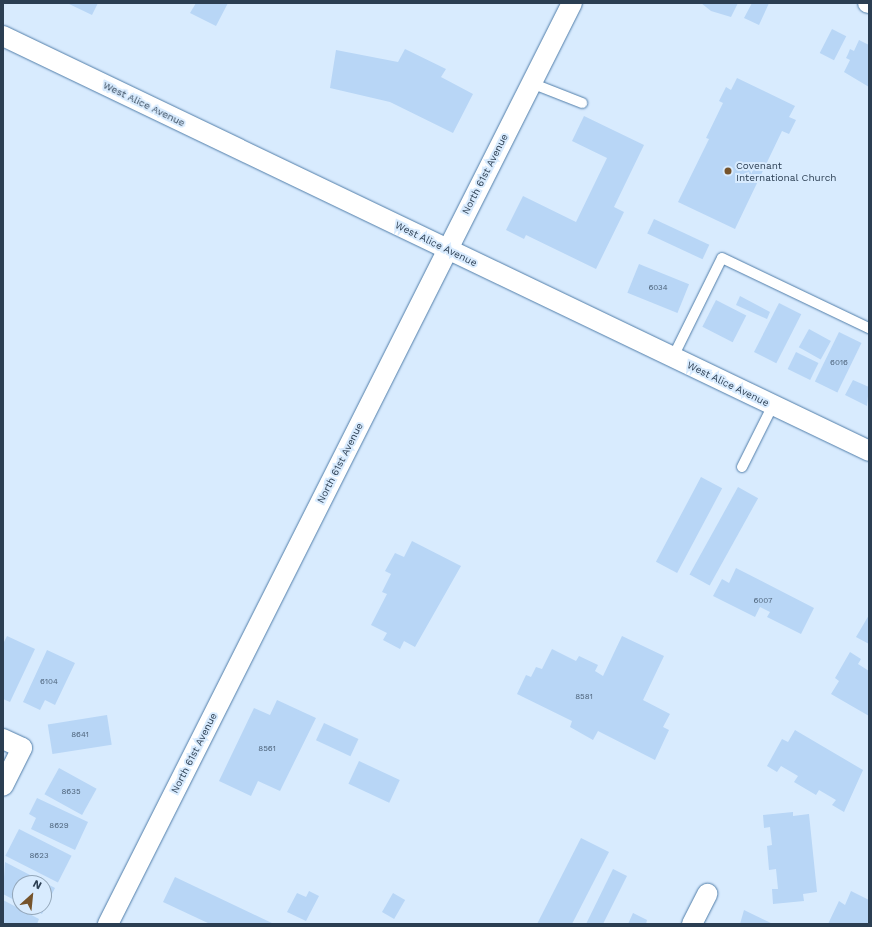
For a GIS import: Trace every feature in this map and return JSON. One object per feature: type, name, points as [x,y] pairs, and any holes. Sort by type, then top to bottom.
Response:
[{"type":"street","name":"North 61st Avenue","points":[[108,924],[572,3]]},
{"type":"street","name":"West Alice Avenue","points":[[3,36],[869,451]]},
{"type":"street","points":[[3,739],[22,748],[3,786]]},
{"type":"street","points":[[692,924],[707,894]]},
{"type":"lane","points":[[531,83],[582,103]]},
{"type":"lane","points":[[673,357],[722,258],[869,328]]},
{"type":"lane","points":[[742,467],[773,405]]},
{"type":"building","points":[[67,3],[98,3],[92,15]]},
{"type":"building","points":[[196,3],[228,3],[216,26],[190,13]]},
{"type":"building","points":[[701,3],[738,3],[731,17],[711,11]]},
{"type":"building","points":[[752,3],[769,3],[759,25],[744,18]]},
{"type":"building","points":[[832,29],[846,36],[834,60],[820,53]]},
{"type":"building","points":[[859,40],[869,45],[869,87],[844,72],[850,60],[846,58],[850,49],[854,51]]},
{"type":"building","points":[[405,49],[446,69],[441,77],[473,94],[453,133],[390,102],[330,88],[336,50],[398,62]]},
{"type":"building","name":"Covenant International Church","points":[[737,78],[795,106],[789,117],[796,120],[789,134],[782,131],[735,229],[678,202],[709,139],[706,138],[723,103],[719,101],[726,87],[731,90]]},
{"type":"building","points":[[584,116],[644,145],[614,207],[624,212],[596,269],[526,235],[524,239],[506,230],[523,196],[576,222],[607,158],[572,141]]},
{"type":"building","points":[[654,219],[709,245],[703,259],[647,234]]},
{"type":"building","points":[[639,264],[689,284],[677,313],[627,293]]},
{"type":"building","points":[[740,296],[770,312],[767,319],[736,305]]},
{"type":"building","points":[[716,300],[746,315],[733,342],[702,327]]},
{"type":"building","points":[[779,303],[801,314],[776,363],[754,352]]},
{"type":"building","points":[[809,329],[831,341],[821,359],[799,347]]},
{"type":"building","points":[[839,332],[861,343],[837,392],[815,381]]},
{"type":"building","points":[[796,352],[818,363],[810,380],[788,369]]},
{"type":"building","points":[[853,380],[869,387],[867,406],[845,395]]},
{"type":"building","points":[[701,477],[722,488],[677,573],[656,562]]},
{"type":"building","points":[[738,487],[758,498],[710,586],[690,574]]},
{"type":"building","points":[[412,541],[461,566],[415,647],[404,641],[400,649],[383,640],[387,633],[371,625],[387,594],[382,592],[391,574],[385,571],[395,553],[404,557]]},
{"type":"building","points":[[736,568],[814,608],[801,634],[767,617],[770,612],[760,607],[755,617],[713,596],[722,579],[729,583]]},
{"type":"building","points":[[869,615],[869,644],[856,637]]},
{"type":"building","points":[[7,636],[35,649],[10,702],[3,699],[3,644]]},
{"type":"building","points":[[622,636],[664,656],[643,700],[670,714],[663,727],[669,730],[655,760],[598,731],[593,740],[570,727],[572,721],[517,694],[526,675],[531,677],[536,667],[542,669],[552,649],[576,661],[579,656],[598,665],[595,671],[603,676]]},
{"type":"building","points":[[47,650],[75,663],[55,705],[45,700],[40,710],[23,702]]},
{"type":"building","points":[[850,652],[861,659],[858,664],[869,671],[869,716],[831,694],[839,681],[835,678]]},
{"type":"building","points":[[277,700],[316,718],[280,791],[258,781],[251,796],[219,781],[254,708],[270,715]]},
{"type":"building","points":[[107,715],[112,745],[52,754],[48,724]]},
{"type":"building","points":[[324,723],[358,739],[350,756],[316,740]]},
{"type":"building","points":[[795,730],[863,770],[844,812],[832,805],[836,800],[819,790],[816,795],[794,782],[798,776],[781,766],[777,772],[767,766],[782,739],[788,742]]},
{"type":"building","points":[[359,761],[400,780],[389,803],[348,784]]},
{"type":"building","points":[[59,768],[97,789],[82,815],[44,794]]},
{"type":"building","points":[[37,798],[88,822],[75,850],[31,829],[36,818],[29,814]]},
{"type":"building","points":[[793,812],[793,816],[809,814],[817,892],[803,894],[804,901],[773,904],[772,889],[778,889],[776,869],[769,870],[767,846],[772,845],[770,827],[764,828],[763,815]]},
{"type":"building","points":[[19,829],[72,856],[58,883],[52,879],[52,875],[43,875],[5,856]]},
{"type":"building","points":[[581,838],[609,852],[572,924],[537,924]]},
{"type":"building","points":[[5,862],[30,875],[12,875],[12,899],[3,894]]},
{"type":"building","points":[[613,869],[627,876],[603,924],[586,924]]},
{"type":"building","points":[[175,877],[274,924],[210,924],[163,902]]},
{"type":"building","points":[[52,886],[55,888],[52,894]]},
{"type":"building","points":[[309,891],[319,896],[306,921],[287,912],[297,893],[306,897]]},
{"type":"building","points":[[851,891],[869,900],[869,924],[828,924],[839,901],[845,905]]},
{"type":"building","points":[[393,893],[405,900],[394,919],[382,912]]},
{"type":"building","points":[[3,900],[12,905],[12,915],[31,915],[39,919],[37,924],[3,924]]},
{"type":"building","points":[[744,910],[773,924],[740,924]]},
{"type":"building","points":[[633,913],[647,920],[646,924],[628,924]]},
{"type":"place","name":"Covenant International Church","points":[[728,171]]}]
